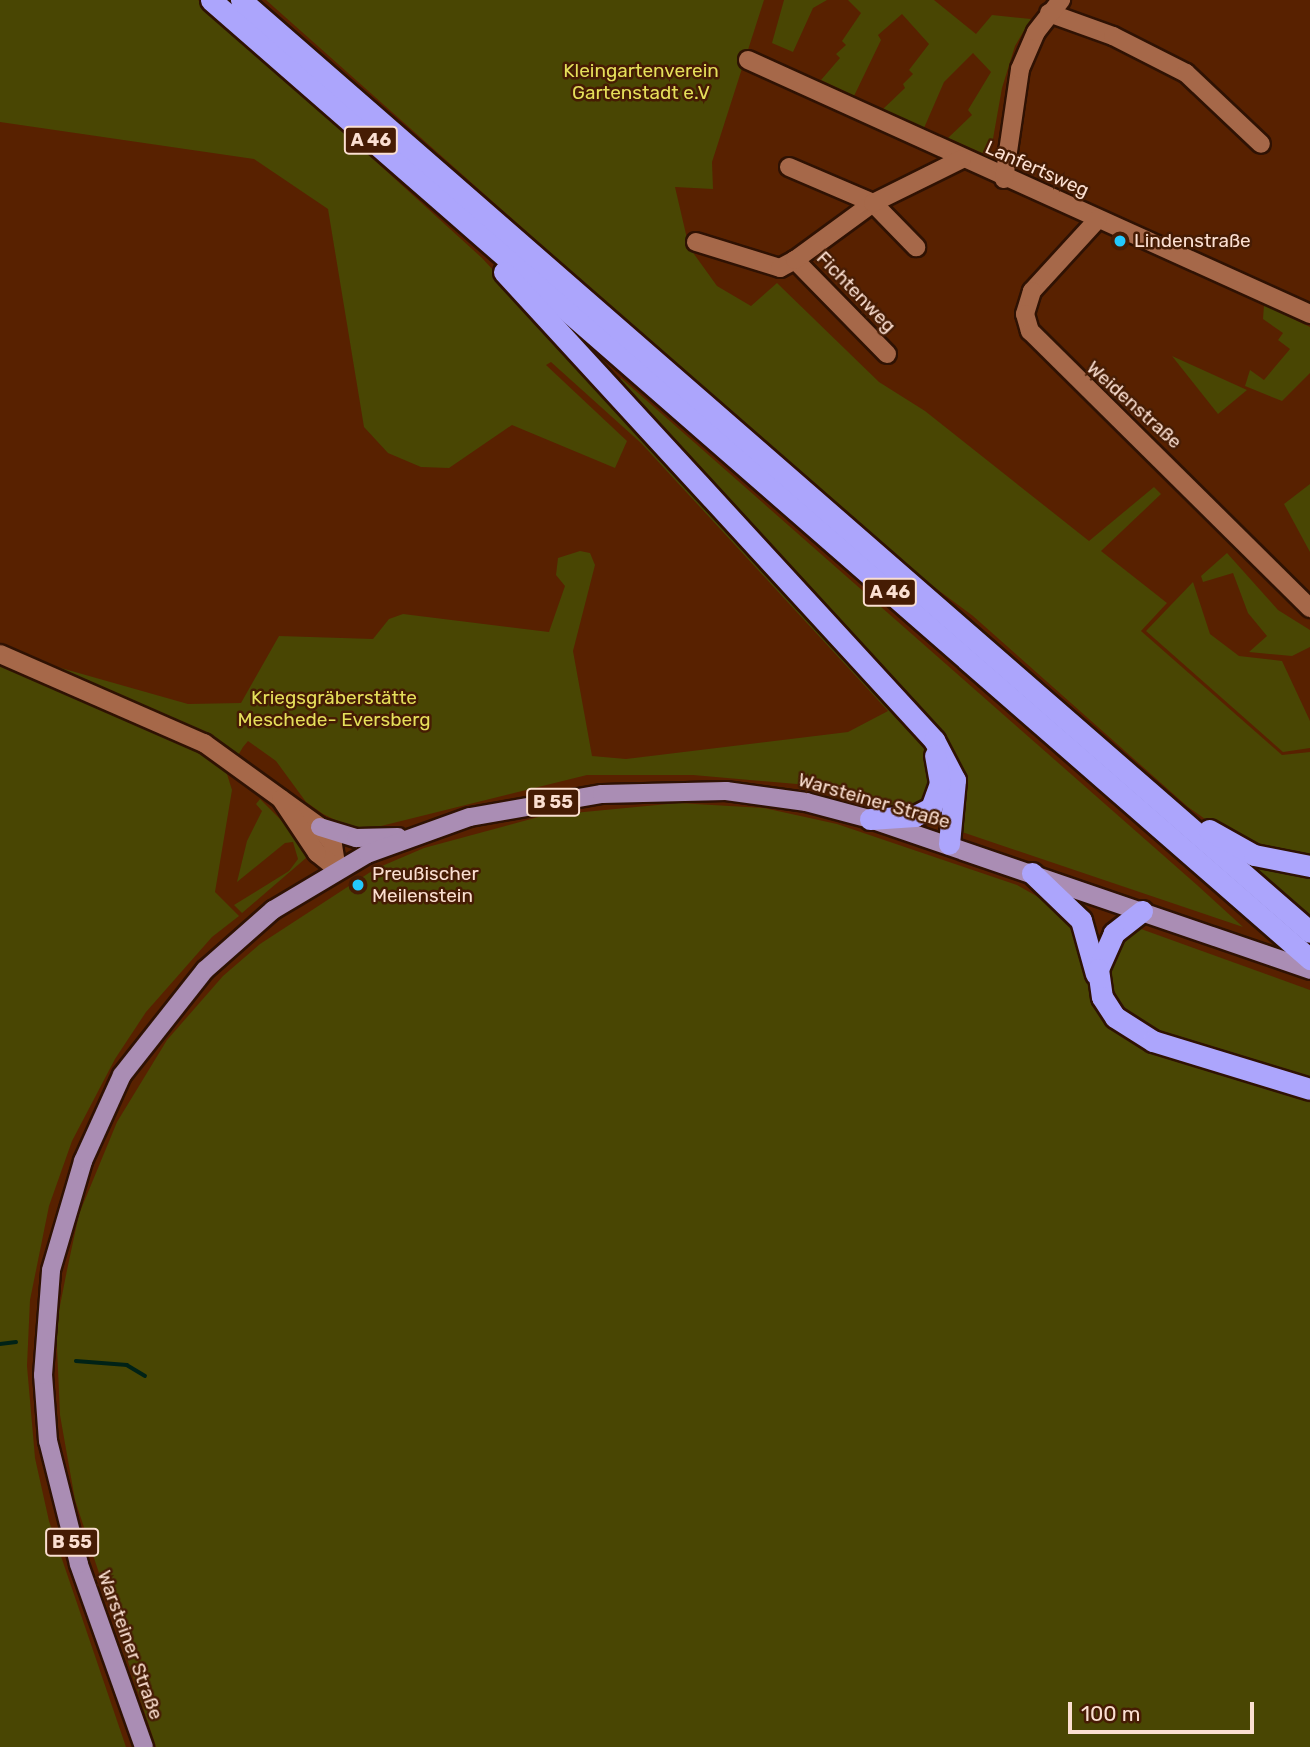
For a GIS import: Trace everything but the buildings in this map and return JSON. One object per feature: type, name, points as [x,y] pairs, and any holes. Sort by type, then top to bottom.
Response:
[{"type":"highway","name":"A 46","points":[[211,0],[279,46],[1050,706],[1310,933]]},
{"type":"highway","name":"A 46","points":[[241,0],[279,46],[470,226],[1310,959]]},
{"type":"highway","points":[[470,226],[494,261],[907,708],[952,771],[956,796],[950,844]]},
{"type":"highway","points":[[1050,706],[1230,844],[1310,866]]},
{"type":"highway","points":[[870,819],[915,816],[937,798],[938,763],[907,708]]},
{"type":"highway","points":[[1032,873],[1081,920],[1098,983],[1109,1009],[1138,1034],[1310,1090]]},
{"type":"highway","points":[[1098,983],[1108,942],[1142,911]]},
{"type":"main road","name":"Warsteiner Straße","points":[[144,1747],[79,1563],[48,1441],[43,1375],[51,1270],[66,1210],[102,1110],[149,1035],[235,941],[338,869],[412,836],[539,804],[671,789],[760,793],[870,819],[950,844],[1310,970]]},
{"type":"main road","name":"Warsteiner Straße","points":[[320,827],[356,838],[412,836]]},
{"type":"street","points":[[1004,179],[1020,69],[1055,6],[1186,73],[1261,145]]},
{"type":"street","name":"Lanfertsweg","points":[[748,60],[1004,179],[1310,314]]},
{"type":"street","name":"Fichtenweg","points":[[696,242],[774,267],[795,260],[873,203],[962,159]]},
{"type":"street","points":[[789,167],[873,203],[916,247]]},
{"type":"street","name":"Weidenstraße","points":[[1098,219],[1032,291],[1026,314],[1030,331],[1310,608]]},
{"type":"street","name":"Fichtenweg","points":[[795,260],[887,354]]},
{"type":"street","points":[[0,654],[172,725],[320,827],[333,845],[338,869]]},
{"type":"street","points":[[281,799],[317,853],[338,869]]},
{"type":"green space","name":"Kriegsgräberstätte Meschede- Eversberg","points":[[0,0],[198,0],[482,258],[898,707],[931,754],[929,798],[910,809],[797,784],[693,775],[587,775],[369,829],[354,829],[323,814],[306,802],[276,761],[248,741],[243,747],[227,774],[232,790],[215,892],[239,916],[212,937],[146,1012],[115,1059],[72,1141],[49,1206],[30,1300],[27,1366],[35,1458],[49,1521],[126,1747],[0,1747],[0,646],[15,655],[188,704],[241,703],[279,636],[373,639],[389,619],[403,614],[549,632],[565,586],[556,575],[558,558],[580,551],[590,553],[595,565],[573,651],[592,756],[626,759],[848,732],[888,711],[641,443],[551,362],[546,365],[627,441],[615,468],[512,425],[449,468],[421,467],[388,453],[364,427],[328,209],[254,159],[0,122]]},
{"type":"green space","name":"Kleingartenverein Gartenstadt e.V","points":[[266,0],[764,0],[712,162],[713,189],[675,187],[689,247],[717,286],[751,306],[777,283],[879,382],[925,411],[1089,541],[1154,487],[1161,494],[1101,551],[1167,603],[1141,631],[1282,755],[1310,752],[1310,862],[1288,859],[1215,826],[1188,807],[973,616],[887,552]]},
{"type":"green space","points":[[784,0],[827,0],[813,8],[793,52],[772,43]]},
{"type":"green space","points":[[848,0],[934,0],[976,34],[992,15],[1031,19],[1015,46],[1002,88],[991,150],[982,153],[948,138],[972,115],[968,110],[991,72],[973,53],[944,82],[924,128],[882,110],[905,88],[903,84],[913,74],[909,70],[929,44],[902,14],[878,35],[881,40],[854,96],[821,80],[840,58],[836,54],[846,45],[842,41],[861,13]]},
{"type":"green space","points":[[1264,305],[1310,327],[1310,373],[1282,401],[1245,386],[1250,370],[1264,380],[1290,349],[1278,340],[1283,333],[1263,319]]},
{"type":"green space","points":[[1172,356],[1247,390],[1218,414]]},
{"type":"green space","points":[[621,378],[1243,927],[962,832],[957,826],[962,783],[617,383]]},
{"type":"green space","points":[[1310,484],[1310,552],[1284,504]]},
{"type":"green space","points":[[1227,553],[1278,610],[1310,630],[1310,647],[1292,656],[1249,652],[1267,636],[1248,613],[1233,573],[1203,582],[1201,576]]},
{"type":"green space","points":[[1193,582],[1210,634],[1239,656],[1282,661],[1310,721],[1310,748],[1283,752],[1146,631]]},
{"type":"green space","points":[[260,799],[298,837],[306,858],[242,913],[234,905],[289,871],[298,859],[293,842],[285,843],[237,882],[247,841],[262,811],[256,804]]},
{"type":"green space","points":[[678,803],[764,808],[837,824],[1017,885],[1070,915],[1106,1014],[1310,1096],[1310,1747],[156,1747],[75,1500],[60,1415],[56,1326],[79,1214],[117,1122],[167,1040],[223,976],[260,944],[375,869],[424,848],[542,816]]},
{"type":"green space","points":[[1236,856],[1310,872],[1310,919]]},
{"type":"green space","points":[[1130,925],[1310,990],[1310,1084],[1150,1033],[1115,1009],[1103,975],[1106,957]]},
{"type":"waterway","points":[[0,1344],[16,1342]]},
{"type":"waterway","points":[[76,1361],[127,1365],[145,1376]]},
{"type":"place","name":"Lindenstraße","points":[[1120,241]]},
{"type":"place","name":"Preußischer Meilenstein","points":[[358,885]]}]
